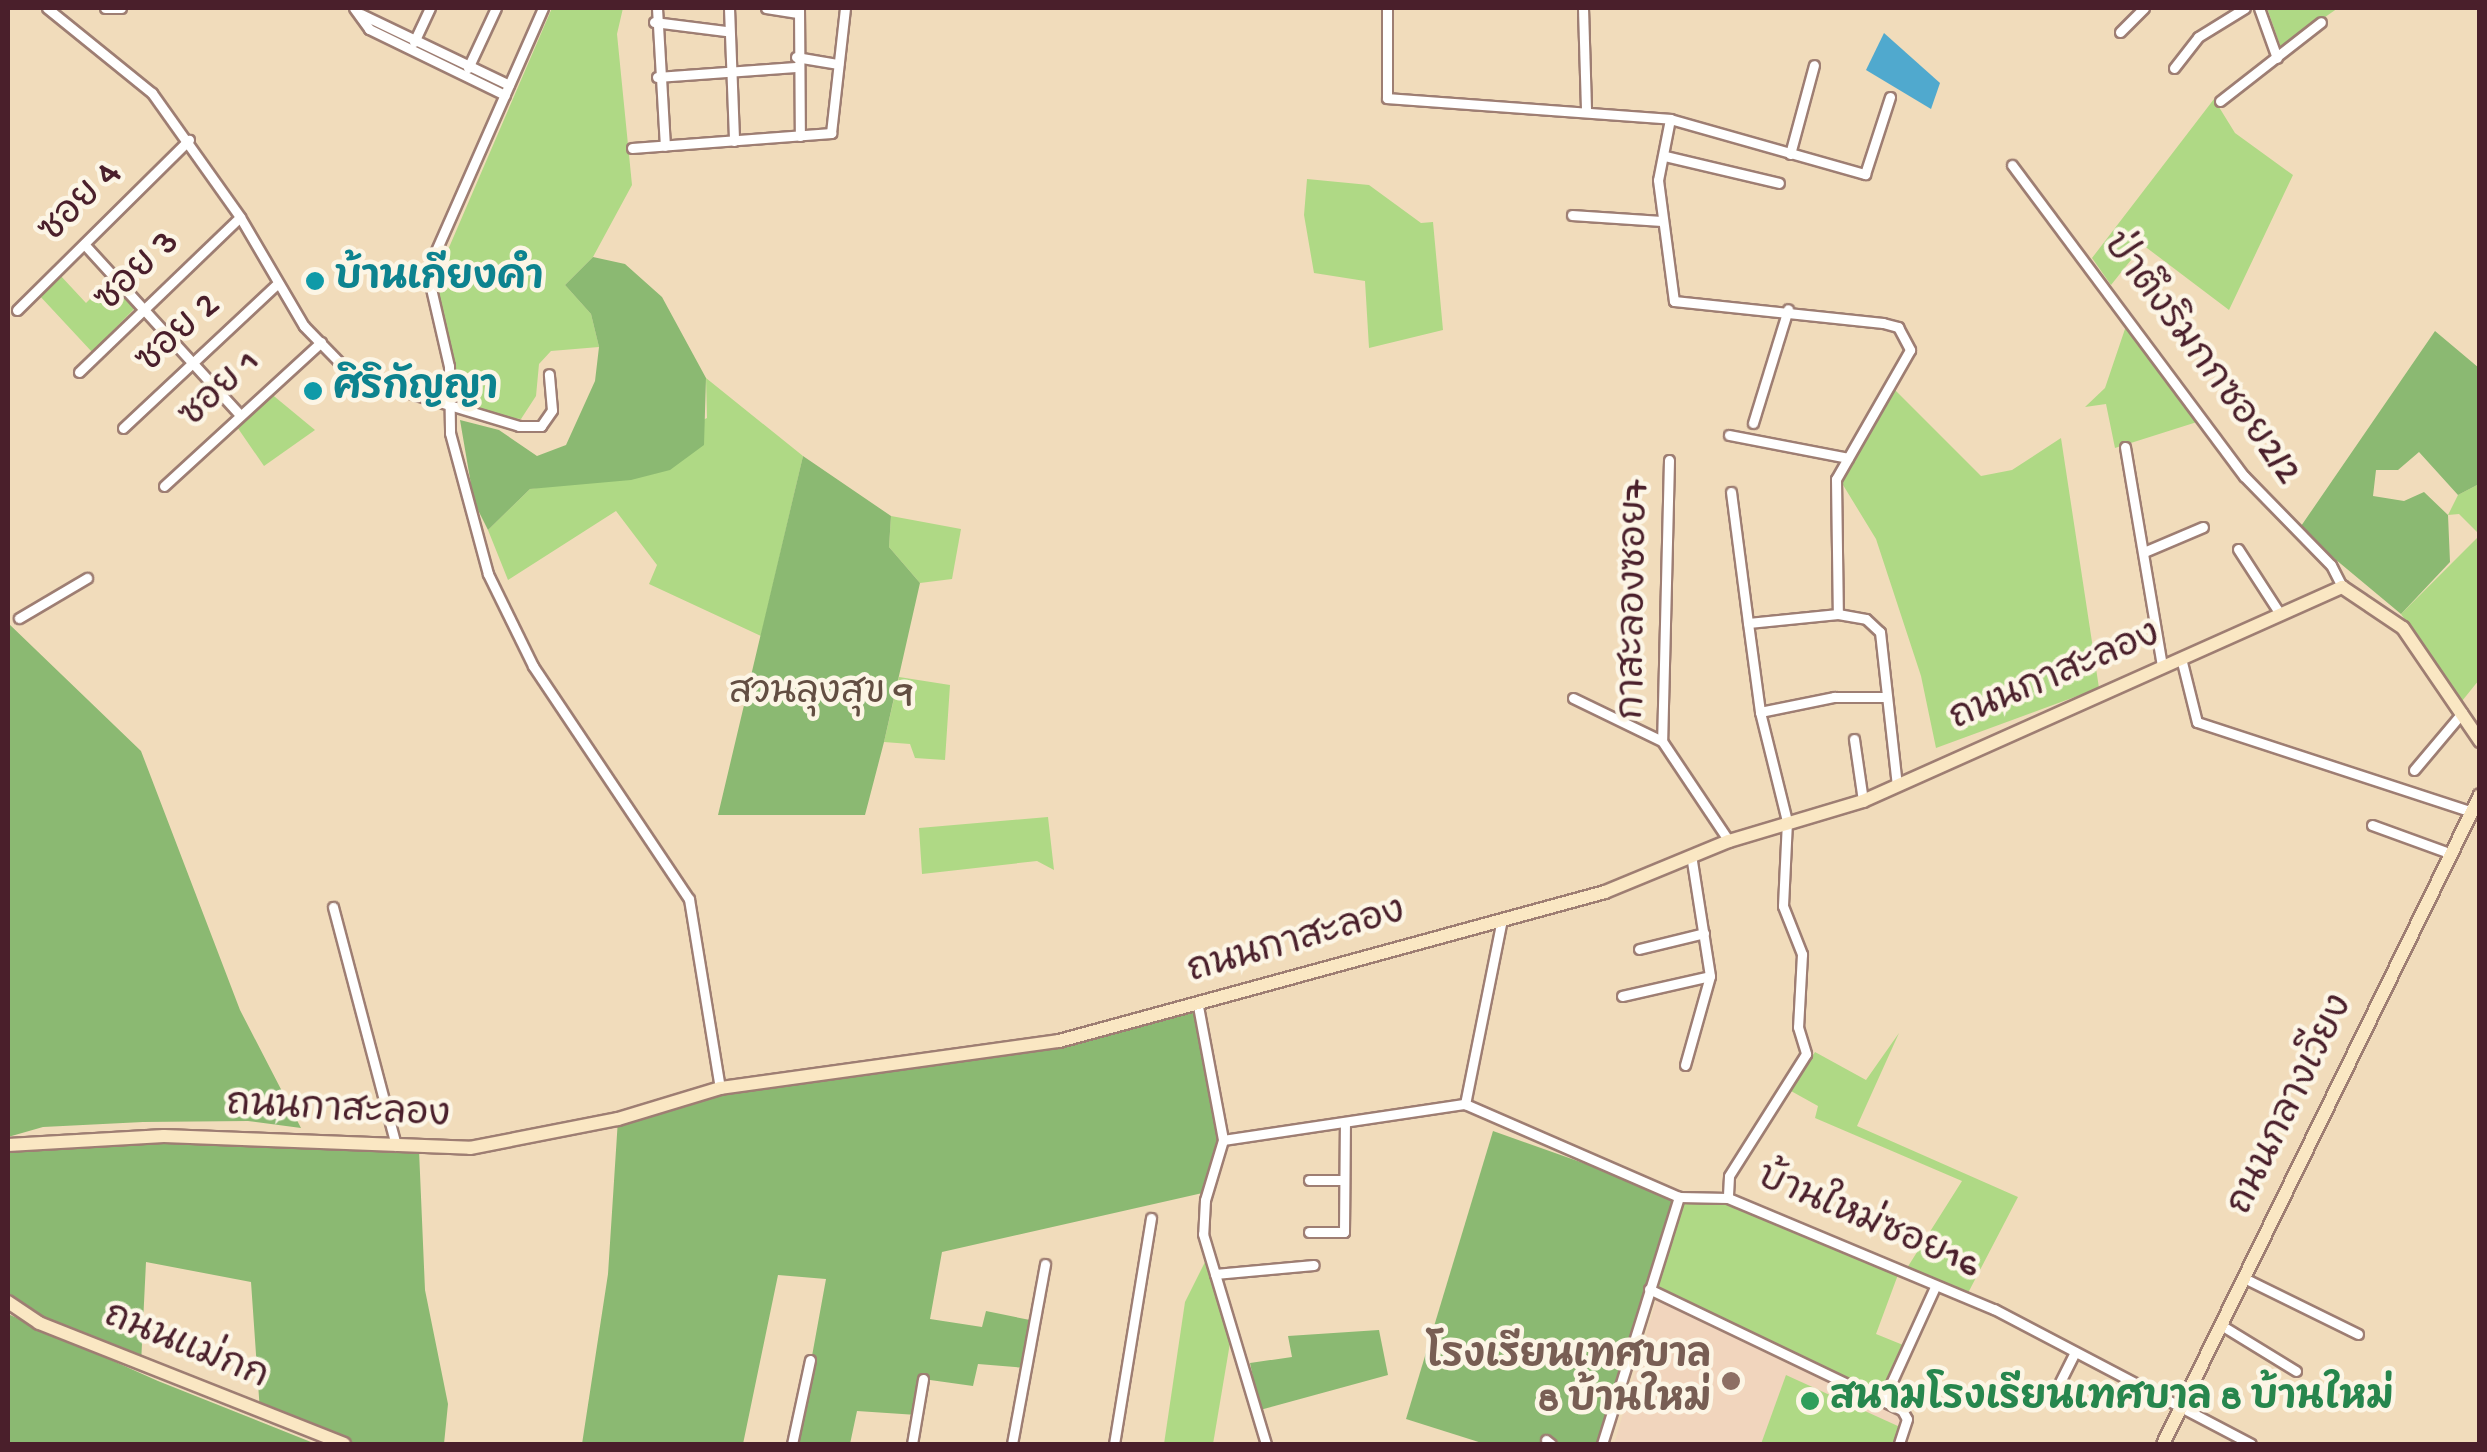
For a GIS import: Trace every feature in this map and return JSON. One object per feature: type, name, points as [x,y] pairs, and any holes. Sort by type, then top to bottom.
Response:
[{"type":"street","points":[[47,8],[152,93],[189,140],[240,218],[276,284],[322,342],[366,380],[480,418],[541,426],[552,410],[549,374]]},
{"type":"street","points":[[105,8],[121,8]]},
{"type":"street","points":[[412,45],[430,8]]},
{"type":"street","points":[[466,71],[496,8]]},
{"type":"street","points":[[543,8],[427,271],[449,366],[450,433],[488,574],[533,666],[690,898],[720,1088]]},
{"type":"street","points":[[656,8],[665,146]]},
{"type":"street","points":[[729,8],[725,31],[734,141]]},
{"type":"street","points":[[766,8],[799,10],[796,62],[800,136]]},
{"type":"street","points":[[632,148],[830,133],[845,8]]},
{"type":"street","points":[[1387,8],[1387,98],[1670,119],[1866,174],[1890,97]]},
{"type":"street","points":[[1584,8],[1586,112]]},
{"type":"street","points":[[2120,32],[2144,8]]},
{"type":"street","points":[[2174,68],[2198,37],[2245,8]]},
{"type":"street","points":[[2259,8],[2277,58]]},
{"type":"street","points":[[356,10],[412,45],[507,90]]},
{"type":"street","points":[[654,22],[725,31]]},
{"type":"street","points":[[2220,101],[2321,22]]},
{"type":"street","points":[[658,77],[727,73],[796,62],[838,64]]},
{"type":"street","points":[[1790,154],[1814,66]]},
{"type":"street","points":[[1670,119],[1658,180],[1674,301],[1788,309],[1898,327],[1910,350],[1836,479],[1838,614]]},
{"type":"street","name":"ซอย 4","points":[[17,310],[189,140]]},
{"type":"street","points":[[1665,156],[1779,183]]},
{"type":"street","name":"ป่าตึงริมกกซอย2/2","points":[[2012,164],[2244,476],[2331,565],[2342,587]]},
{"type":"street","points":[[1572,216],[1661,220]]},
{"type":"street","name":"ซอย 3","points":[[79,372],[240,218]]},
{"type":"street","points":[[84,244],[238,414]]},
{"type":"street","name":"ซอย 2","points":[[123,428],[194,366],[276,284]]},
{"type":"street","points":[[1753,424],[1788,309]]},
{"type":"street","name":"ซอย 1","points":[[164,486],[238,414],[322,342]]},
{"type":"street","points":[[1729,435],[1848,458]]},
{"type":"street","points":[[2125,447],[2162,666]]},
{"type":"street","name":"กาสะลองซอย7","points":[[1669,460],[1662,741],[1729,840]]},
{"type":"street","name":"บ้านใหม่ซอย16","points":[[1731,492],[1760,712],[1786,822],[1782,906],[1802,954],[1798,1027],[1806,1054],[1729,1176],[1728,1198],[1994,1309],[2251,1444]]},
{"type":"street","points":[[2144,552],[2203,527]]},
{"type":"street","points":[[2238,548],[2280,614]]},
{"type":"street","points":[[19,618],[87,578]]},
{"type":"street","points":[[2342,587],[2403,628],[2480,741]]},
{"type":"street","name":"ถนนกาสะลอง","points":[[8,1145],[164,1136],[434,1151],[527,1139],[720,1088],[980,1056],[1198,1006],[1502,916],[1606,892],[1729,840],[1864,800],[2342,587]]},
{"type":"street","points":[[1748,623],[1838,614],[1866,618],[1880,632],[1897,785]]},
{"type":"street","points":[[2181,658],[2197,722],[2469,811]]},
{"type":"street","points":[[1760,712],[1834,697],[1886,697]]},
{"type":"street","points":[[1573,698],[1662,741]]},
{"type":"street","points":[[2414,770],[2462,713]]},
{"type":"street","points":[[1854,739],[1864,800]]},
{"type":"street","name":"ถนนกลางเวียง","points":[[2163,1444],[2480,795]]},
{"type":"street","points":[[2372,825],[2449,853]]},
{"type":"street","points":[[1685,1065],[1710,976],[1691,855]]},
{"type":"street","points":[[333,907],[397,1149]]},
{"type":"street","points":[[1466,1104],[1502,916]]},
{"type":"street","points":[[1638,949],[1704,933]]},
{"type":"street","points":[[1622,996],[1710,976]]},
{"type":"street","points":[[1198,1006],[1223,1140],[1203,1217],[1215,1274],[1266,1444]]},
{"type":"street","points":[[1223,1140],[1466,1104],[1680,1197],[1728,1198]]},
{"type":"street","points":[[1309,1232],[1344,1232],[1345,1122]]},
{"type":"street","points":[[1309,1180],[1344,1180]]},
{"type":"street","points":[[1602,1444],[1680,1197]]},
{"type":"street","points":[[1114,1444],[1152,1218]]},
{"type":"street","points":[[1012,1444],[1045,1264]]},
{"type":"street","points":[[1215,1274],[1314,1265]]},
{"type":"street","points":[[2244,1278],[2358,1334]]},
{"type":"street","points":[[1883,1401],[1935,1287]]},
{"type":"street","points":[[1649,1289],[1883,1401],[1907,1419],[1899,1444]]},
{"type":"street","name":"ถนนแม่กก","points":[[8,1302],[39,1323],[344,1444]]},
{"type":"street","points":[[2222,1325],[2296,1371]]},
{"type":"street","points":[[2054,1394],[2076,1352]]},
{"type":"street","points":[[792,1444],[810,1360]]},
{"type":"street","points":[[912,1444],[923,1379]]},
{"type":"shaded area","name":"โรงเรียนเทศบาล 8 บ้านใหม่","points":[[1657,1298],[1907,1419],[1899,1444],[1614,1444]]},
{"type":"green space","points":[[552,8],[623,8],[617,34],[632,185],[593,257],[565,285],[591,314],[599,347],[551,351],[539,364],[536,396],[521,419],[494,416],[456,401],[456,370],[435,280]]},
{"type":"green space","points":[[2267,8],[2338,8],[2281,48]]},
{"type":"green space","points":[[2214,99],[2235,133],[2293,175],[2229,310],[2143,245],[2111,285],[2092,258]]},
{"type":"green space","points":[[1307,179],[1369,185],[1421,223],[1433,222],[1443,330],[1369,348],[1365,281],[1314,273],[1304,215]]},
{"type":"green space","points":[[593,257],[625,264],[662,297],[706,378],[704,445],[670,470],[631,480],[530,489],[488,530],[474,502],[460,420],[499,430],[537,456],[566,445],[595,381],[599,347],[591,314],[565,285]]},
{"type":"green space","points":[[59,274],[86,303],[108,281],[135,308],[92,352],[38,294]]},
{"type":"green space","points":[[2126,326],[2197,422],[2115,448],[2106,404],[2085,407],[2105,388]]},
{"type":"green space","points":[[2435,331],[2479,368],[2479,484],[2458,495],[2419,452],[2398,470],[2376,470],[2373,496],[2404,501],[2424,492],[2448,515],[2450,562],[2401,614],[2299,529]]},
{"type":"green space","points":[[706,378],[803,456],[761,636],[649,584],[657,565],[616,511],[508,580],[488,530],[530,489],[575,482],[707,418]]},
{"type":"green space","points":[[1895,390],[1981,476],[2012,470],[2061,438],[2099,688],[1936,748],[1921,676],[1876,539],[1840,480]]},
{"type":"green space","points":[[269,392],[315,430],[264,466],[235,424]]},
{"type":"green space","name":"สวนลุงสุข 9","points":[[803,456],[891,516],[889,547],[920,583],[884,742],[865,815],[718,815]]},
{"type":"green space","points":[[2479,484],[2480,535],[2459,514],[2448,515],[2458,495]]},
{"type":"green space","points":[[891,516],[961,529],[952,579],[920,583],[889,547]]},
{"type":"green space","points":[[2479,536],[2479,680],[2462,701],[2401,614]]},
{"type":"green space","points":[[8,623],[141,751],[240,1010],[301,1128],[248,1121],[143,1122],[43,1127],[8,1137]]},
{"type":"green space","points":[[899,677],[950,685],[945,760],[915,758],[910,744],[884,742]]},
{"type":"green space","name":"สวนลุงสุข 9","points":[[1048,817],[1054,870],[1037,861],[922,874],[919,828]]},
{"type":"green space","points":[[1198,1006],[1223,1140],[1207,1192],[942,1252],[930,1319],[982,1327],[986,1311],[1030,1320],[1026,1368],[978,1364],[973,1386],[923,1379],[917,1415],[857,1411],[850,1444],[796,1444],[826,1279],[778,1275],[743,1444],[582,1444],[608,1274],[618,1119],[720,1088],[881,1068]]},
{"type":"green space","points":[[1899,1033],[1857,1126],[2018,1197],[1968,1293],[1907,1268],[1962,1181],[1815,1118],[1818,1106],[1791,1091],[1815,1052],[1866,1080]]},
{"type":"green space","points":[[1493,1131],[1679,1197],[1602,1444],[1485,1444],[1406,1419]]},
{"type":"green space","points":[[164,1136],[419,1150],[425,1290],[448,1404],[444,1444],[344,1444],[260,1412],[251,1282],[146,1262],[141,1364],[33,1320],[8,1295],[8,1145]]},
{"type":"green space","points":[[1679,1197],[1728,1198],[1899,1272],[1876,1334],[1908,1347],[1883,1401],[1649,1289]]},
{"type":"green space","points":[[1209,1254],[1232,1331],[1213,1444],[1164,1444],[1185,1302]]},
{"type":"green space","points":[[8,1314],[158,1381],[316,1444],[8,1444]]},
{"type":"green space","points":[[1379,1330],[1388,1375],[1260,1410],[1250,1363],[1292,1357],[1288,1336]]},
{"type":"green space","name":"สนามโรงเรียนเทศบาล 8 บ้านใหม่","points":[[1786,1375],[1900,1427],[1894,1444],[1761,1444]]},
{"type":"water","points":[[1884,33],[1940,83],[1931,109],[1866,70]]},
{"type":"place","name":"บ้านเกียงคำ","points":[[315,281]]},
{"type":"place","name":"ศิริกัญญา","points":[[313,391]]},
{"type":"place","name":"โรงเรียนเทศบาล 8 บ้านใหม่","points":[[1731,1381]]},
{"type":"place","name":"สนามโรงเรียนเทศบาล 8 บ้านใหม่","points":[[1810,1401]]}]
